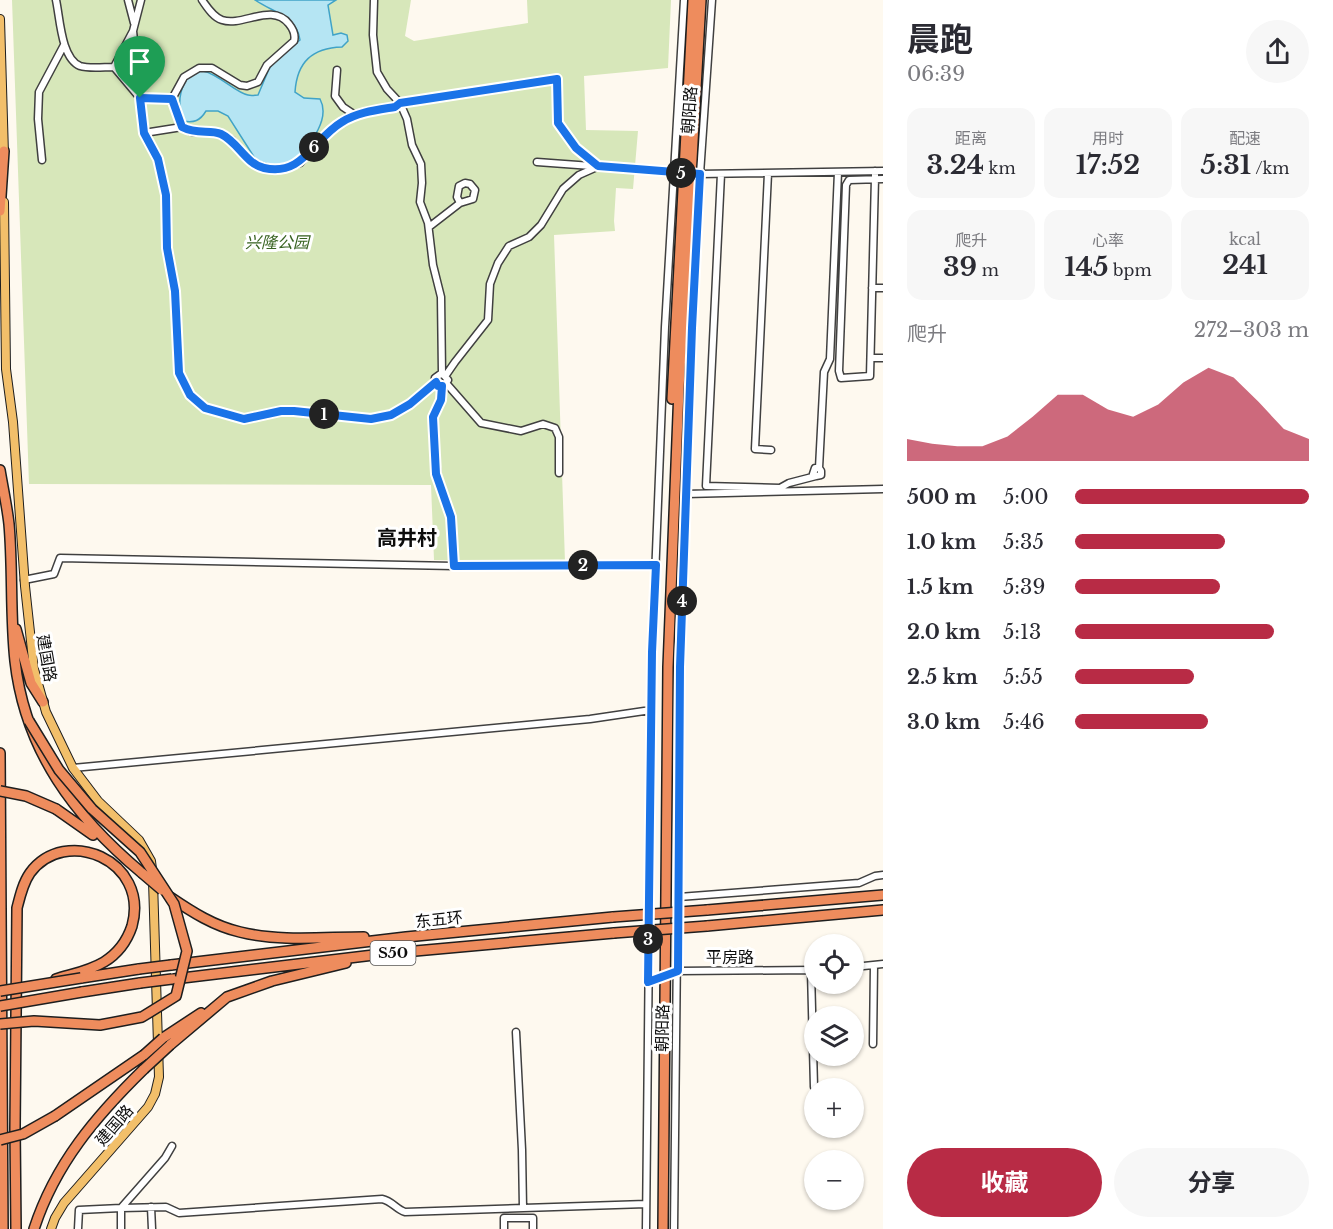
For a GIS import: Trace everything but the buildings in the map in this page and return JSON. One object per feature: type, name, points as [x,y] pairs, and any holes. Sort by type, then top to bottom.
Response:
[{"type":"highway","name":"朝阳路","points":[[691,173],[693,0]]},
{"type":"highway","name":"朝阳路","points":[[663,1229],[662,667],[676,312],[691,173],[701,0]]},
{"type":"highway","points":[[0,211],[4,151]]},
{"type":"highway","points":[[0,470],[9,524],[15,664],[29,721],[59,785],[87,822],[117,852]]},
{"type":"highway","points":[[11,606],[31,683],[43,702]]},
{"type":"highway","points":[[0,1024],[34,1022],[100,1025],[142,1017],[176,996],[187,951],[174,904],[140,852],[92,808],[59,771],[29,721]]},
{"type":"highway","points":[[0,753],[3,1229]]},
{"type":"highway","points":[[0,790],[26,796],[56,809],[117,852],[170,897],[200,917],[238,932],[261,937],[406,937]]},
{"type":"highway","points":[[16,1229],[17,908],[22,889],[30,873],[42,861],[69,852],[94,854],[116,866],[132,889],[135,903],[134,917],[125,942],[105,961],[81,975]]},
{"type":"highway","name":"东五环","points":[[0,991],[81,975],[406,937],[883,895]]},
{"type":"highway","name":"东五环","points":[[0,1006],[140,983],[382,954],[883,910]]},
{"type":"highway","points":[[0,1140],[23,1134],[55,1116],[144,1055],[163,1038],[227,997],[272,981],[382,954]]},
{"type":"highway","name":"朝阳路","points":[[656,1229],[662,978]]},
{"type":"highway","points":[[34,1229],[45,1196],[70,1153],[102,1112],[170,1045],[227,997]]},
{"type":"main road","name":"建国路","points":[[0,19],[6,369],[13,422],[30,646],[43,702],[56,735],[73,768],[98,801],[139,840],[151,861],[159,1077],[155,1094],[148,1107],[64,1203],[51,1229]]},
{"type":"street","points":[[56,0],[64,45],[70,58],[81,66],[114,67],[140,98],[172,99]]},
{"type":"street","points":[[128,0],[134,28],[144,133],[158,159],[166,195],[167,248],[175,291],[179,373],[190,395],[205,408],[244,419],[281,411],[371,419],[391,415],[442,384]]},
{"type":"street","points":[[114,67],[134,28],[141,0]]},
{"type":"street","points":[[182,127],[172,99],[184,77],[199,68],[212,68],[240,85],[247,86],[258,82],[267,65],[294,41],[293,29],[285,19],[278,15],[252,16],[236,21],[222,20],[213,14],[202,0]]},
{"type":"street","points":[[374,0],[373,35],[377,72],[387,89],[400,103],[407,118],[412,145],[420,164],[422,183],[420,202],[429,227],[433,265],[441,297],[444,374],[441,400],[433,417],[436,474],[451,517],[454,566]]},
{"type":"street","name":"朝阳路","points":[[646,1229],[651,710],[665,327],[684,0]]},
{"type":"street","name":"朝阳路","points":[[674,1229],[680,667],[686,494],[691,173],[712,0]]},
{"type":"street","points":[[42,160],[38,119],[39,92],[64,45]]},
{"type":"street","points":[[337,70],[335,96],[344,107],[356,115]]},
{"type":"street","points":[[144,133],[182,127],[192,132],[219,133],[232,140],[250,160],[262,168],[282,169],[300,163],[322,136],[356,115],[395,107],[400,103],[557,79],[558,123],[576,148],[598,166]]},
{"type":"street","points":[[537,162],[721,174],[838,172],[875,175],[883,179]]},
{"type":"street","points":[[560,473],[560,436],[555,428],[543,424],[521,431],[481,423],[435,378],[444,374],[455,362],[488,320],[490,284],[498,263],[509,246],[529,237],[541,225],[563,189],[579,175],[598,166]]},
{"type":"street","points":[[875,175],[870,376],[841,378],[838,371],[846,185],[849,180],[875,175],[883,171]]},
{"type":"street","points":[[721,174],[706,486],[780,488],[789,483],[821,475],[822,471],[819,468],[824,372],[830,359],[838,172]]},
{"type":"street","points":[[768,173],[755,449],[771,450]]},
{"type":"street","points":[[429,227],[460,203]]},
{"type":"street","points":[[872,288],[883,288]]},
{"type":"street","points":[[871,358],[883,357]]},
{"type":"street","points":[[686,494],[883,489]]},
{"type":"street","points":[[24,580],[54,574],[60,558],[454,566],[656,565]]},
{"type":"street","points":[[73,768],[590,719],[651,710]]},
{"type":"street","points":[[679,897],[859,883],[883,875]]},
{"type":"street","points":[[864,966],[883,964]]},
{"type":"street","points":[[873,1044],[874,965]]},
{"type":"street","name":"平房路","points":[[648,982],[678,971],[804,971]]},
{"type":"street","points":[[813,994],[814,1078]]},
{"type":"street","points":[[516,1032],[522,1150],[522,1208]]},
{"type":"street","points":[[121,1229],[121,1208],[165,1158],[172,1146]]},
{"type":"street","points":[[78,1229],[79,1210],[121,1208],[166,1207],[179,1214],[382,1199],[390,1201],[405,1212],[646,1203]]},
{"type":"street","points":[[151,1207],[152,1229]]},
{"type":"street","points":[[504,1229],[504,1218],[533,1218],[533,1229]]},
{"type":"green space","name":"兴隆公园","points":[[12,0],[411,0],[405,36],[414,41],[528,23],[527,0],[671,0],[668,68],[584,76],[586,130],[638,131],[633,189],[616,188],[615,231],[554,235],[565,562],[434,560],[431,485],[29,484]]},
{"type":"water","points":[[255,0],[336,0],[328,5],[333,35],[341,33],[347,35],[348,41],[342,47],[322,50],[314,54],[299,72],[295,92],[304,98],[320,99],[323,116],[316,134],[293,164],[274,166],[256,160],[228,116],[218,111],[206,111],[199,119],[183,121],[181,93],[190,75],[198,71],[206,72],[241,92],[258,95],[274,61],[300,40],[298,32],[289,20]]},
{"type":"district","name":"高井村","points":[[407,538]]},
{"type":"route","points":[[557,79],[558,123],[576,148],[598,166],[700,174],[680,667],[678,971],[648,982],[652,652],[656,565],[454,566],[451,517],[436,474],[433,417],[441,400],[442,386],[438,386],[436,382],[410,404],[391,415],[371,419],[281,411],[244,419],[205,408],[190,395],[179,373],[175,291],[167,248],[166,195],[158,159],[144,133],[140,98],[172,99],[182,127],[192,132],[219,133],[232,140],[250,160],[262,168],[282,169],[300,163],[322,136],[341,122],[356,115],[395,107],[400,103],[557,79]]}]
